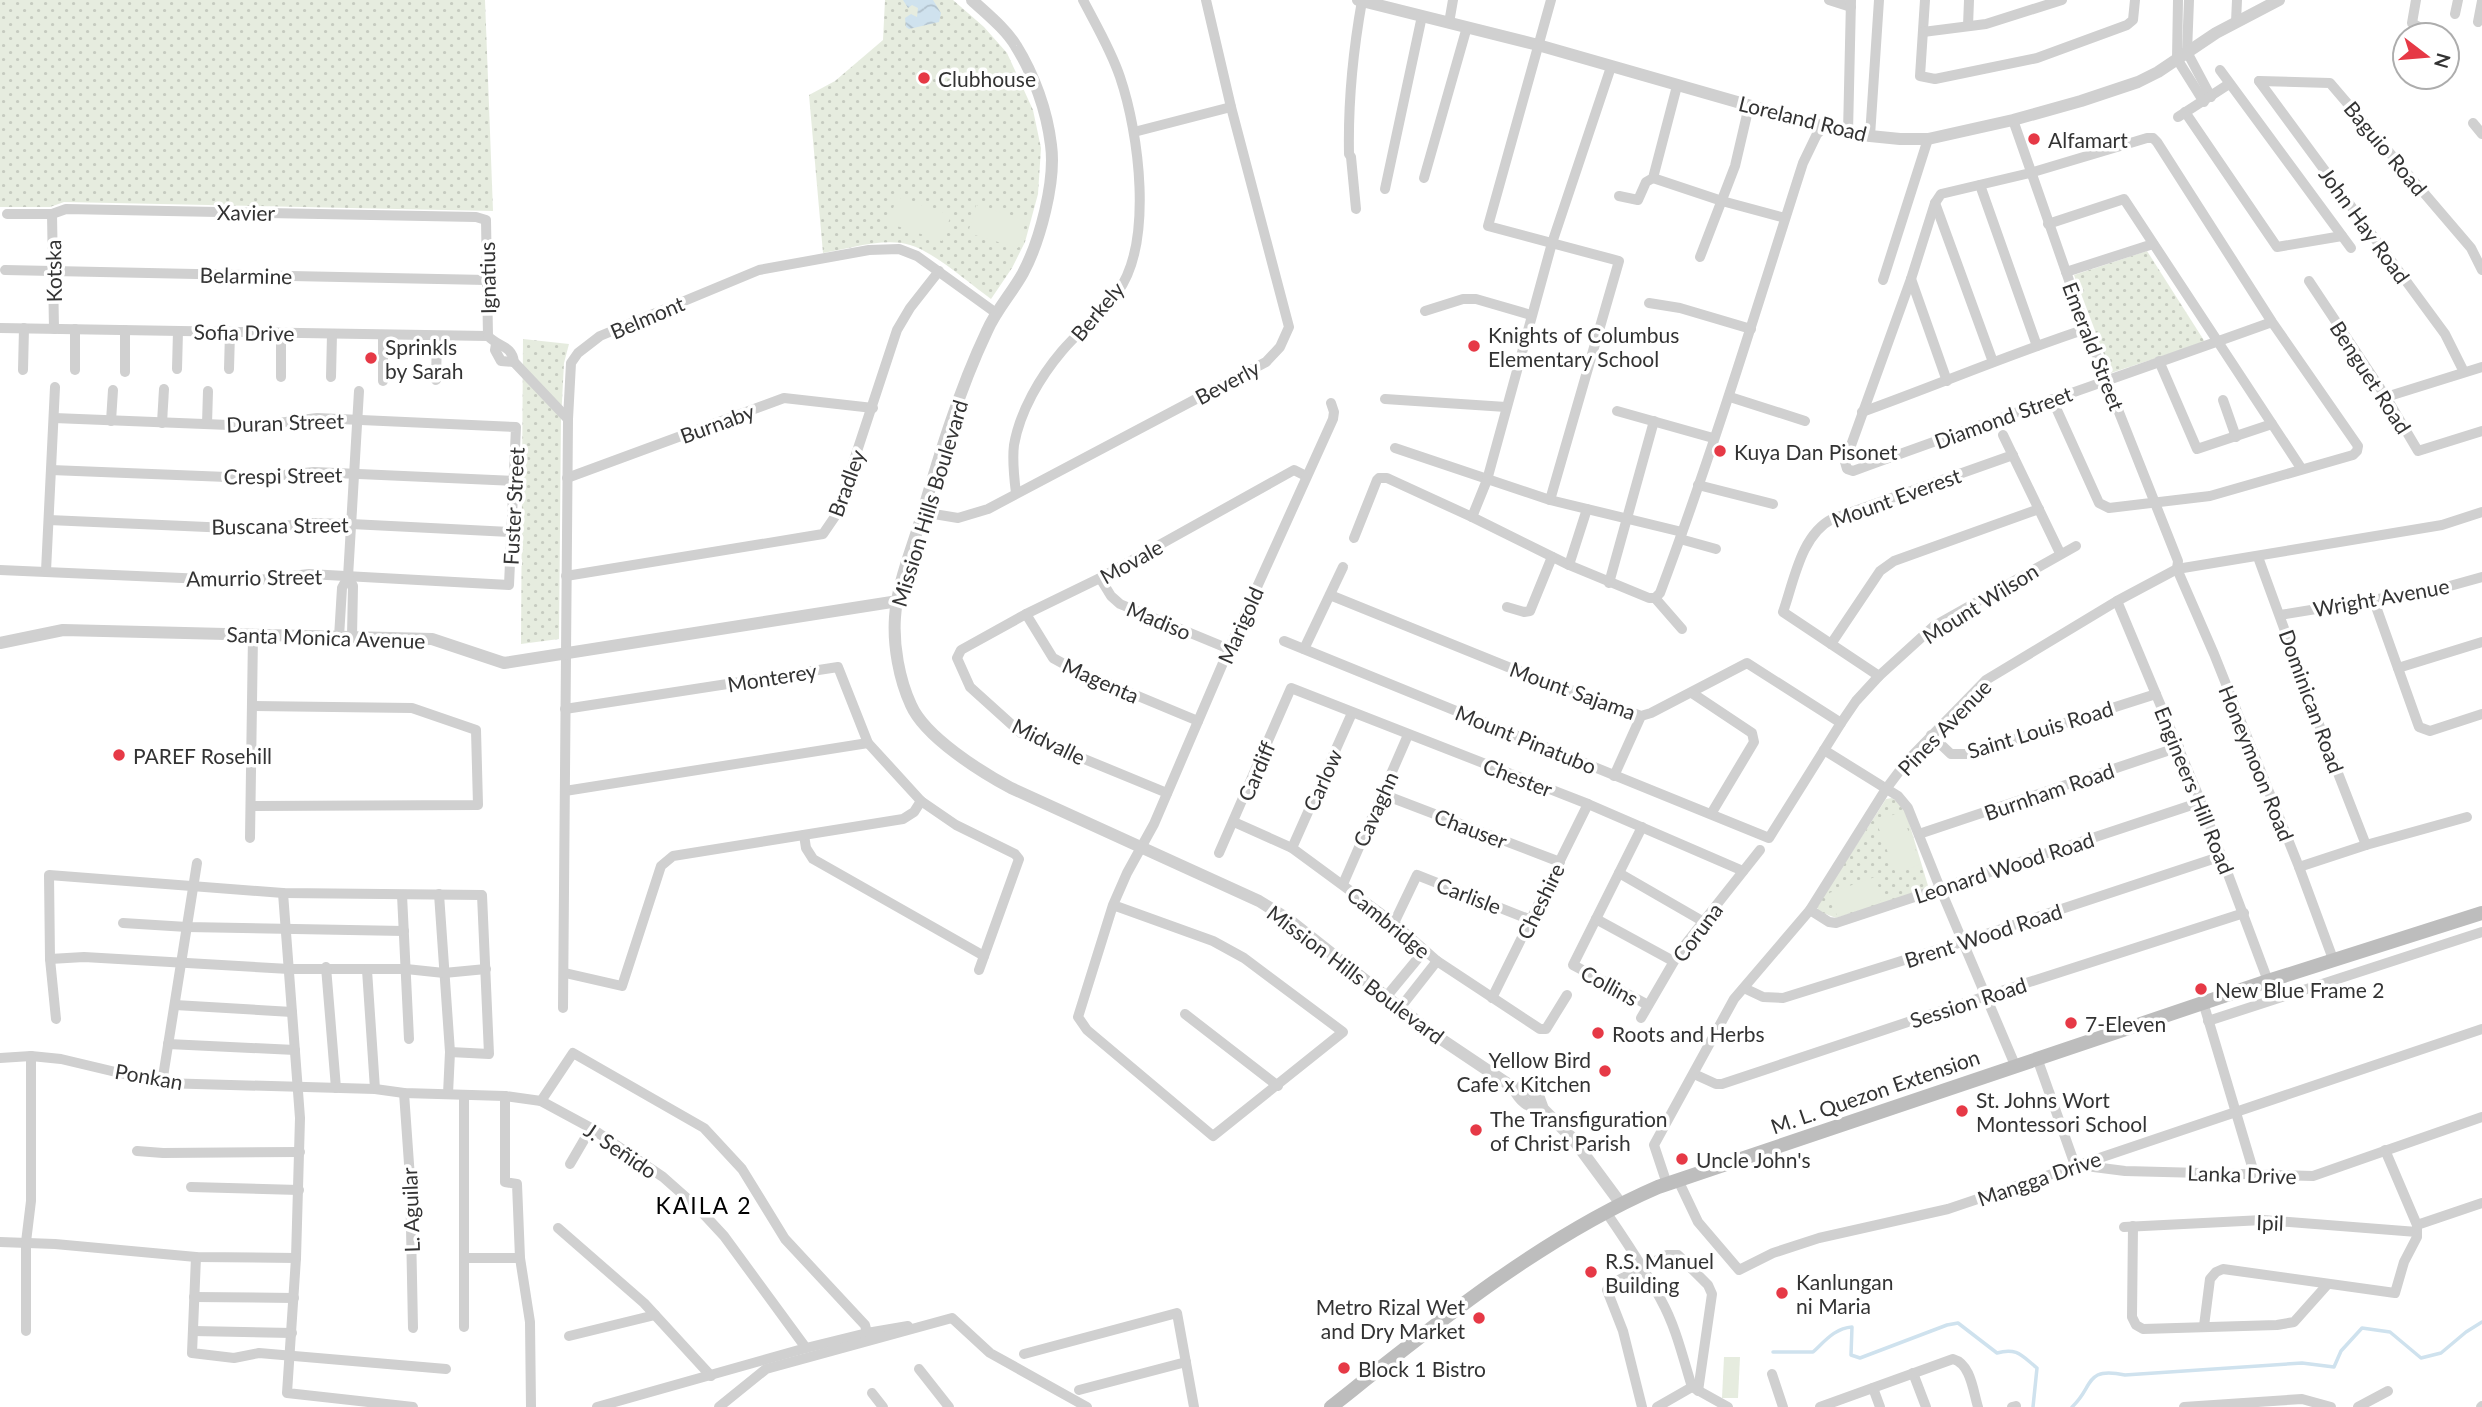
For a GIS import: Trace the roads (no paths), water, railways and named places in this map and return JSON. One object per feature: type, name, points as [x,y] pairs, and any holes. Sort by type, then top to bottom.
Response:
[{"type":"main road","name":"M. L. Quezon Extension","points":[[1331,1407],[1430,1328],[1524,1264],[1621,1204],[1673,1182],[2015,1065],[2482,913]]},
{"type":"street","name":"Mission Hills Boulevard","points":[[972,0],[1015,44],[1038,94],[1052,148],[1049,184],[1035,242],[1024,272],[996,313],[972,366],[922,512],[898,601],[895,637],[900,670],[911,707],[932,731],[984,773],[1259,901],[1288,919],[1432,1033],[1514,1088],[1518,1098],[1532,1107],[1543,1109],[1573,1139],[1621,1204]]},
{"type":"street","name":"Berkely","points":[[1016,493],[1014,446],[1022,417],[1042,378],[1055,361],[1117,293],[1131,267],[1140,214],[1134,132],[1120,76],[1083,0]]},
{"type":"street","name":"Beverly","points":[[922,512],[958,519],[988,509],[1266,362],[1280,347],[1289,327],[1206,0]]},
{"type":"street","points":[[1356,209],[1348,124],[1360,0]]},
{"type":"street","name":"Loreland Road","points":[[1360,0],[1538,45],[1848,133],[1928,139],[2081,102],[2138,82],[2236,22],[2279,0]]},
{"type":"street","points":[[1449,23],[1453,0]]},
{"type":"street","points":[[1550,500],[1619,261],[1490,227],[1488,224],[1551,0]]},
{"type":"street","points":[[1829,0],[1851,4],[1848,133]]},
{"type":"street","points":[[1870,136],[1879,0]]},
{"type":"street","points":[[1926,0],[1920,76],[1935,79],[1995,68],[2048,54],[2127,25],[2133,20],[2135,0]]},
{"type":"street","points":[[1968,26],[1969,0]]},
{"type":"street","points":[[1923,32],[1986,24],[2062,0]]},
{"type":"street","points":[[2178,0],[2182,55],[2207,100]]},
{"type":"street","points":[[2182,55],[2189,0]]},
{"type":"street","points":[[2236,22],[2237,0]]},
{"type":"street","points":[[2412,21],[2416,0]]},
{"type":"street","points":[[2455,15],[2458,0]]},
{"type":"street","points":[[2477,22],[2482,1]]},
{"type":"street","points":[[1385,189],[1422,16]]},
{"type":"street","points":[[1424,178],[1467,27]]},
{"type":"street","points":[[1472,517],[1487,480],[1552,243],[1611,67]]},
{"type":"street","points":[[2220,70],[2351,248]]},
{"type":"street","name":"Baguio Road","points":[[2259,81],[2330,83],[2471,248],[2482,270]]},
{"type":"street","name":"John Hay Road","points":[[2259,81],[2445,334],[2464,372]]},
{"type":"street","points":[[2229,84],[2181,115],[2277,247],[2342,236]]},
{"type":"street","points":[[1619,195],[1638,200],[1646,182],[1653,178],[1677,86]]},
{"type":"street","points":[[1700,257],[1735,166],[1749,106]]},
{"type":"street","points":[[1134,132],[1231,107]]},
{"type":"street","name":"Emerald Street","points":[[2012,120],[2086,330],[2178,561],[2177,569]]},
{"type":"street","points":[[2473,123],[2482,134]]},
{"type":"street","points":[[1354,538],[1379,478],[1387,478],[1609,583],[1655,598],[1660,593],[1713,438],[1730,397],[1803,163],[1817,134],[1825,127]]},
{"type":"street","points":[[1862,412],[1911,279],[1935,203],[1941,194],[2030,173],[2153,138],[2272,322],[2358,446],[2353,455],[2210,496],[2109,508],[2099,503],[2052,399]]},
{"type":"street","points":[[1883,280],[1922,165],[1928,139]]},
{"type":"street","points":[[1653,178],[1785,218]]},
{"type":"street","points":[[1980,185],[2037,346]]},
{"type":"street","points":[[2048,225],[2124,200],[2301,468]]},
{"type":"street","points":[[1935,203],[1993,362]]},
{"type":"street","name":"Xavier","points":[[7,214],[52,214],[66,209],[476,217],[486,220]]},
{"type":"street","name":"Kotska","points":[[52,214],[54,329]]},
{"type":"street","name":"Ignatius","points":[[486,220],[492,340]]},
{"type":"street","points":[[2066,272],[2153,244]]},
{"type":"street","name":"Belmont","points":[[563,1008],[567,478],[571,363],[578,353],[600,336],[759,270],[869,250],[899,249],[917,256],[996,313]]},
{"type":"street","name":"Belarmine","points":[[5,271],[487,280]]},
{"type":"street","name":"Bradley","points":[[566,576],[823,534],[836,515],[897,330],[910,308],[939,271]]},
{"type":"street","points":[[1911,279],[1947,382]]},
{"type":"street","name":"Benguet Road","points":[[2309,281],[2386,397],[2418,451],[2482,431]]},
{"type":"street","points":[[1425,311],[1463,299],[1476,299],[1531,315]]},
{"type":"street","points":[[1649,303],[1751,328]]},
{"type":"street","name":"Diamond Street","points":[[1862,412],[1844,462],[1847,469],[1853,471],[2272,322]]},
{"type":"street","name":"Sofia Drive","points":[[0,328],[437,335],[492,340]]},
{"type":"street","points":[[23,370],[24,328]]},
{"type":"street","points":[[75,329],[75,370]]},
{"type":"street","points":[[125,330],[125,372]]},
{"type":"street","points":[[1862,412],[2086,330]]},
{"type":"street","points":[[177,369],[178,331]]},
{"type":"street","points":[[229,369],[230,332]]},
{"type":"street","points":[[281,333],[281,377]]},
{"type":"street","points":[[331,377],[332,334]]},
{"type":"street","points":[[383,335],[383,381]]},
{"type":"street","points":[[436,380],[437,335]]},
{"type":"street","points":[[492,340],[511,351],[514,362],[568,419]]},
{"type":"street","points":[[2159,361],[2197,449],[2272,424]]},
{"type":"street","points":[[2386,397],[2482,367]]},
{"type":"street","points":[[47,571],[55,387]]},
{"type":"street","points":[[162,423],[163,389]]},
{"type":"street","points":[[111,421],[113,390]]},
{"type":"street","points":[[207,424],[208,391]]},
{"type":"street","points":[[346,637],[353,586],[348,577],[359,391]]},
{"type":"street","points":[[1730,397],[1805,421]]},
{"type":"street","name":"Burnaby","points":[[567,478],[784,398],[873,408]]},
{"type":"street","points":[[1385,399],[1506,407]]},
{"type":"street","points":[[2223,400],[2236,438]]},
{"type":"street","name":"Marigold","points":[[1278,1086],[1213,1136],[1087,1030],[1078,1017],[1127,873],[1142,848],[1167,793],[1333,419],[1331,403]]},
{"type":"street","points":[[1617,411],[1713,438]]},
{"type":"street","name":"Duran Street","points":[[54,418],[254,426],[317,418],[516,427]]},
{"type":"street","points":[[1609,583],[1654,421]]},
{"type":"street","name":"Fuster Street","points":[[509,585],[516,427]]},
{"type":"street","points":[[2003,435],[2060,553]]},
{"type":"street","points":[[1395,448],[1550,500],[1627,519],[1716,549]]},
{"type":"street","name":"Mount Everest","points":[[1879,676],[1783,612],[1810,538],[1820,525],[1832,519],[2013,455]]},
{"type":"street","name":"Crespi Street","points":[[51,470],[252,478],[314,472],[514,481]]},
{"type":"street","name":"Movale","points":[[957,658],[961,650],[1100,578],[1294,470],[1306,476]]},
{"type":"street","points":[[1698,485],[1773,504]]},
{"type":"street","points":[[1569,565],[1587,509]]},
{"type":"street","points":[[1831,644],[1880,571],[1894,561],[2039,509]]},
{"type":"street","name":"Pines Avenue","points":[[1673,1182],[1654,1145],[1734,999],[1810,910],[1886,789],[1931,735],[1986,680],[2117,601],[2177,569],[2442,525],[2482,512]]},
{"type":"street","name":"Buscana Street","points":[[49,520],[252,529],[313,523],[511,532]]},
{"type":"street","name":"Mount Wilson","points":[[1769,838],[1841,723],[1856,701],[1879,676],[1934,626],[2076,546]]},
{"type":"street","points":[[1507,607],[1530,611],[1552,556]]},
{"type":"street","name":"Dominican Road","points":[[2258,557],[2320,727],[2367,845]]},
{"type":"street","points":[[1304,649],[1343,567]]},
{"type":"street","name":"Honeymoon Road","points":[[2177,569],[2299,867],[2333,960]]},
{"type":"street","name":"Amurrio Street","points":[[0,570],[250,581],[309,574],[509,585]]},
{"type":"street","name":"Wright Avenue","points":[[2280,615],[2439,589],[2482,577]]},
{"type":"street","name":"Madiso","points":[[1100,578],[1111,596],[1120,604],[1229,649]]},
{"type":"street","name":"Mount Sajama","points":[[1330,595],[1517,671],[1640,716],[1692,693],[1748,663],[1841,723]]},
{"type":"street","points":[[1655,598],[1682,629]]},
{"type":"street","name":"Santa Monica Avenue","points":[[0,643],[63,630],[432,639],[504,663],[898,601]]},
{"type":"street","name":"Engineers Hill Road","points":[[2117,601],[2201,802],[2268,981]]},
{"type":"street","points":[[2374,601],[2419,727],[2430,731],[2482,714]]},
{"type":"street","name":"Magenta","points":[[1026,614],[1053,658],[1073,669],[1198,721]]},
{"type":"street","points":[[250,838],[253,635]]},
{"type":"street","name":"Mount Pinatubo","points":[[1284,641],[1769,838]]},
{"type":"street","points":[[2398,668],[2482,642]]},
{"type":"street","name":"Midvalle","points":[[957,658],[970,687],[1021,733],[1167,793]]},
{"type":"street","name":"Monterey","points":[[565,709],[838,667],[868,743],[921,801],[956,825],[1015,853],[1019,859],[979,971]]},
{"type":"street","name":"Chester","points":[[1291,688],[1588,804],[1743,871]]},
{"type":"street","name":"Cardiff","points":[[1219,853],[1291,688]]},
{"type":"street","points":[[1692,693],[1752,733],[1754,737],[1754,742],[1711,814]]},
{"type":"street","name":"Saint Louis Road","points":[[1931,735],[1951,754],[1968,754],[2156,694]]},
{"type":"street","points":[[251,806],[478,805],[476,730],[412,708],[253,706]]},
{"type":"street","name":"Carlow","points":[[1292,848],[1352,713]]},
{"type":"street","points":[[1614,776],[1640,716]]},
{"type":"street","name":"Cavaghn","points":[[1343,884],[1408,735]]},
{"type":"street","points":[[565,791],[868,743]]},
{"type":"street","name":"Burnham Road","points":[[1919,834],[2179,747]]},
{"type":"street","points":[[1824,750],[1904,802],[2015,1065]]},
{"type":"street","name":"Chauser","points":[[1382,794],[1560,862]]},
{"type":"street","points":[[565,973],[622,986],[661,866],[673,856],[904,820],[914,812],[921,801]]},
{"type":"street","name":"Leonard Wood Road","points":[[1810,910],[1829,922],[1836,923],[2201,802]]},
{"type":"street","name":"Cheshire","points":[[1492,998],[1588,804]]},
{"type":"street","points":[[2299,867],[2467,817]]},
{"type":"street","name":"Cambridge","points":[[1234,822],[1292,848],[1394,923],[1437,961],[1540,1029],[1546,1029],[1567,995]]},
{"type":"street","points":[[1642,827],[1596,919],[1673,961]]},
{"type":"street","points":[[804,835],[806,848],[813,859],[984,956]]},
{"type":"street","name":"Coruna","points":[[1641,1018],[1673,961],[1760,850]]},
{"type":"street","name":"Brent Wood Road","points":[[1744,988],[1763,998],[1783,998],[2222,856]]},
{"type":"street","points":[[162,1083],[197,863]]},
{"type":"street","points":[[1619,873],[1704,922]]},
{"type":"street","points":[[56,1020],[50,959],[49,875],[283,893],[482,895],[489,1054],[450,1052]]},
{"type":"street","name":"Carlisle","points":[[1394,923],[1417,875],[1531,920]]},
{"type":"street","points":[[283,893],[298,1087],[300,1153],[288,1393],[413,1407]]},
{"type":"street","points":[[439,894],[450,1052],[448,1094]]},
{"type":"street","points":[[402,895],[409,1039]]},
{"type":"street","points":[[1114,905],[1213,941],[1244,958],[1343,1032],[1278,1086],[1185,1014]]},
{"type":"street","name":"Session Road","points":[[1694,1074],[1716,1084],[1723,1084],[2244,913]]},
{"type":"street","name":"Collins","points":[[1596,919],[1573,965],[1648,1005]]},
{"type":"street","points":[[123,923],[187,927],[404,931]]},
{"type":"street","points":[[2208,1021],[2482,932]]},
{"type":"street","points":[[1387,997],[1424,951]]},
{"type":"street","points":[[50,959],[84,957],[289,969],[326,967],[443,972],[486,970]]},
{"type":"street","points":[[1400,1008],[1437,961]]},
{"type":"street","points":[[326,967],[336,1088]]},
{"type":"street","points":[[367,970],[375,1089]]},
{"type":"street","points":[[2203,1002],[2254,1173]]},
{"type":"street","points":[[175,1005],[292,1012]]},
{"type":"street","name":"Mangga Drive","points":[[1673,1182],[1698,1222],[1739,1270],[1773,1253],[1819,1238],[1948,1209],[2482,1029]]},
{"type":"street","points":[[168,1044],[295,1049]]},
{"type":"street","points":[[541,1101],[573,1053],[704,1128],[742,1169],[785,1239],[864,1325],[867,1332]]},
{"type":"street","points":[[26,1331],[26,1242],[31,1201],[31,1056]]},
{"type":"street","name":"Ponkan","points":[[0,1058],[31,1056],[81,1062],[162,1083],[336,1088]]},
{"type":"street","points":[[2037,1058],[2075,1165]]},
{"type":"street","name":"J. Señido","points":[[336,1088],[505,1096],[541,1101],[592,1128],[663,1177],[698,1208],[724,1236],[806,1348]]},
{"type":"street","name":"L. Aguilar","points":[[404,1093],[410,1178],[413,1328]]},
{"type":"street","points":[[464,1095],[464,1327]]},
{"type":"street","points":[[505,1096],[505,1182],[517,1184],[520,1258],[530,1322],[531,1407]]},
{"type":"street","name":"Lanka Drive","points":[[2075,1165],[2125,1171],[2313,1176],[2482,1116]]},
{"type":"street","points":[[570,1164],[592,1128]]},
{"type":"street","points":[[2327,1285],[2294,1322],[2277,1325],[2204,1326],[2210,1279],[2216,1272],[2224,1269],[2395,1293],[2404,1262],[2413,1247],[2417,1228],[2385,1150]]},
{"type":"street","points":[[137,1151],[300,1153]]},
{"type":"street","points":[[191,1186],[299,1190]]},
{"type":"street","points":[[2417,1228],[2482,1203]]},
{"type":"street","points":[[1606,1212],[1663,1302],[1695,1389],[1728,1407]]},
{"type":"street","name":"Ipil","points":[[2204,1326],[2143,1329],[2136,1325],[2132,1317],[2128,1227],[2263,1220],[2417,1228]]},
{"type":"street","points":[[558,1228],[644,1303],[711,1376]]},
{"type":"street","points":[[0,1242],[196,1257],[296,1258]]},
{"type":"street","points":[[1642,1407],[1623,1331],[1607,1290],[1613,1283],[1642,1266],[1667,1255],[1678,1255],[1710,1289],[1712,1303],[1695,1389]]},
{"type":"street","points":[[196,1257],[192,1353],[234,1358],[259,1353],[446,1369]]},
{"type":"street","points":[[464,1258],[520,1258]]},
{"type":"street","points":[[194,1297],[294,1298]]},
{"type":"street","points":[[1024,1354],[1177,1313],[1194,1407]]},
{"type":"street","points":[[569,1336],[654,1315]]},
{"type":"street","points":[[719,1407],[766,1369],[952,1318],[990,1353],[1087,1407]]},
{"type":"street","points":[[597,1407],[867,1332],[906,1325],[918,1328]]},
{"type":"street","points":[[193,1331],[292,1332]]},
{"type":"street","points":[[1826,1406],[1946,1360],[1960,1361],[1966,1368],[1978,1407]]},
{"type":"street","points":[[1079,1390],[1186,1362]]},
{"type":"street","points":[[919,1369],[949,1407]]},
{"type":"street","points":[[1913,1373],[1926,1407]]},
{"type":"street","points":[[1772,1374],[1783,1407]]},
{"type":"street","points":[[1874,1388],[1880,1407]]},
{"type":"street","points":[[1657,1407],[1695,1389]]},
{"type":"street","points":[[2358,1407],[2388,1391]]},
{"type":"street","points":[[872,1393],[883,1407]]},
{"type":"street","points":[[2184,1407],[2258,1405],[2302,1399],[2331,1407]]},
{"type":"water","points":[[903,0],[933,0],[941,13],[939,22],[909,29],[906,27],[905,18],[911,14],[917,17],[918,8],[912,5],[908,8]]},
{"type":"waterway","points":[[2072,1407],[2091,1380],[2103,1373],[2125,1375],[2302,1363],[2334,1367],[2341,1351],[2362,1328],[2390,1332],[2421,1358],[2441,1353],[2482,1322]]},
{"type":"waterway","points":[[1773,1352],[1813,1352],[1835,1332],[1852,1327],[1851,1355],[1860,1358],[1958,1323],[1997,1353],[2014,1352],[2037,1368],[2033,1407]]},
{"type":"place","name":"Clubhouse","points":[[924,78]]},
{"type":"place","name":"Alfamart","points":[[2034,139]]},
{"type":"place","name":"Knights of Columbus Elementary School","points":[[1474,346]]},
{"type":"place","name":"Sprinkls by Sarah","points":[[371,358]]},
{"type":"place","name":"Kuya Dan Pisonet","points":[[1720,451]]},
{"type":"place","name":"PAREF Rosehill","points":[[119,755]]},
{"type":"place","name":"New Blue Frame 2","points":[[2201,989]]},
{"type":"place","name":"7-Eleven","points":[[2071,1023]]},
{"type":"place","name":"Roots and Herbs","points":[[1598,1033]]},
{"type":"place","name":"Yellow Bird Cafe x Kitchen","points":[[1605,1071]]},
{"type":"place","name":"St. Johns Wort Montessori School","points":[[1962,1111]]},
{"type":"place","name":"The Transfiguration of Christ Parish","points":[[1476,1130]]},
{"type":"place","name":"Uncle John's","points":[[1682,1159]]},
{"type":"place","name":"R.S. Manuel Building","points":[[1591,1272]]},
{"type":"place","name":"Kanlungan ni Maria","points":[[1782,1293]]},
{"type":"place","name":"Metro Rizal Wet and Dry Market","points":[[1479,1318]]},
{"type":"place","name":"Block 1 Bistro","points":[[1344,1368]]},
{"type":"district","name":"KAILA 2","points":[[704,1205]]}]
